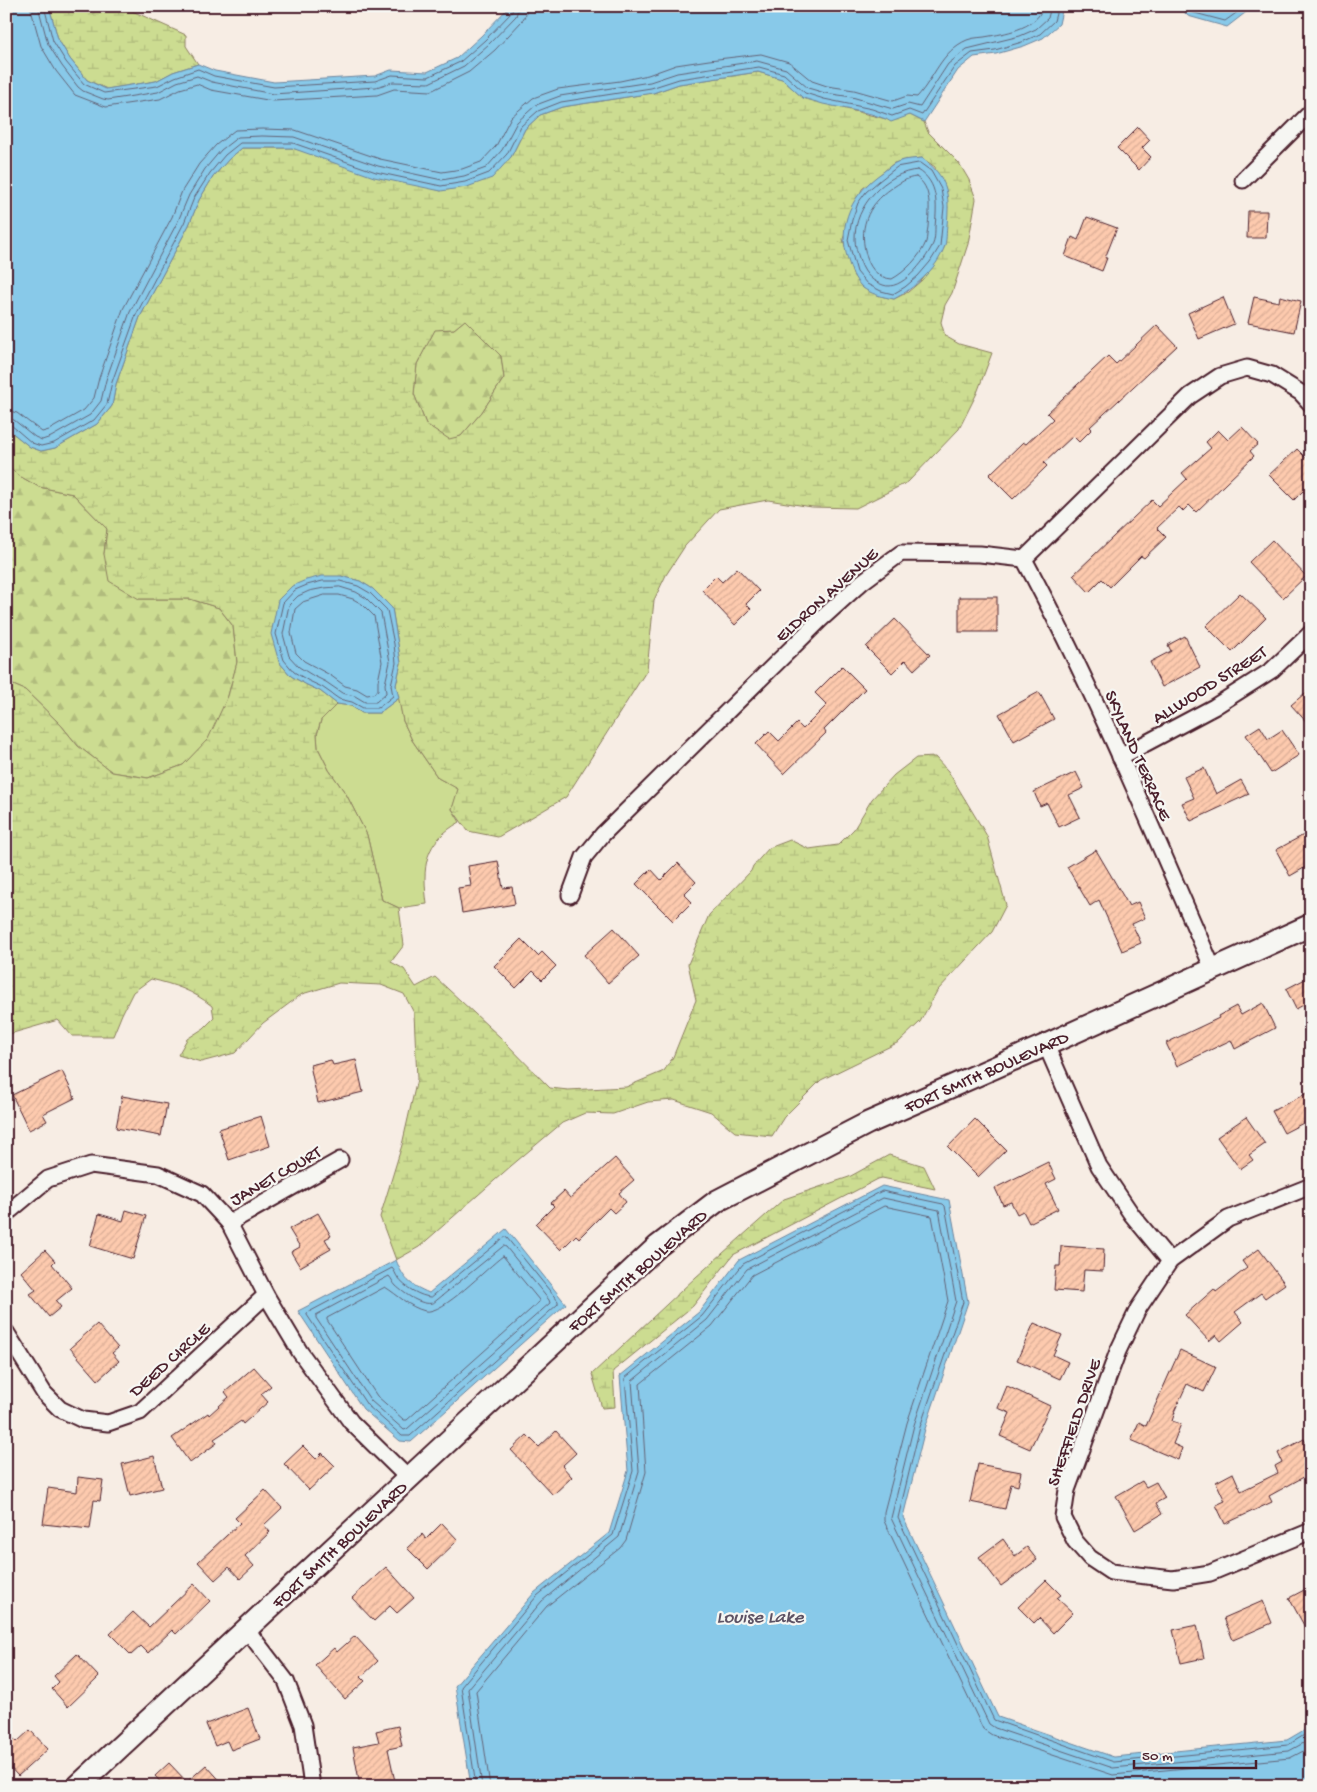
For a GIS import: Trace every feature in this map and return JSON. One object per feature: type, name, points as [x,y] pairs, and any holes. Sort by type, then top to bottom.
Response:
[{"type":"street","points":[[1243,180],[1311,112]]},
{"type":"street","points":[[1024,559],[1190,396],[1220,376],[1247,368],[1272,375],[1300,393],[1311,404]]},
{"type":"street","name":"ELDRON AVENUE","points":[[570,895],[584,857],[603,834],[820,620],[862,582],[901,554],[980,554],[1024,559]]},
{"type":"street","name":"SKYLAND TERRACE","points":[[1024,559],[1058,622],[1120,757],[1213,969]]},
{"type":"street","name":"ALLWOOD STREET","points":[[1120,757],[1214,707],[1264,676],[1311,633]]},
{"type":"street","name":"FORT SMITH BOULEVARD","points":[[78,1786],[409,1480],[658,1246],[717,1201],[868,1123],[1311,925]]},
{"type":"street","points":[[1046,1045],[1099,1166],[1132,1215],[1170,1261]]},
{"type":"street","name":"JANET COURT","points":[[229,1223],[340,1160]]},
{"type":"street","points":[[6,1214],[48,1179],[91,1165],[158,1174],[202,1194],[229,1223],[266,1296],[300,1352],[351,1422],[409,1480]]},
{"type":"street","name":"SHEFFIELD DRIVE","points":[[1311,1186],[1228,1220],[1170,1261],[1138,1309],[1118,1351],[1067,1490],[1063,1517],[1075,1541],[1090,1558],[1111,1572],[1173,1579],[1210,1572],[1311,1531]]},
{"type":"street","name":"DEED CIRCLE","points":[[6,1332],[44,1393],[60,1409],[83,1420],[108,1422],[140,1412],[266,1296]]},
{"type":"street","points":[[246,1630],[286,1681],[303,1725],[312,1786]]},
{"type":"green space","points":[[49,6],[121,6],[186,35],[186,46],[198,64],[173,72],[156,81],[107,89],[87,80],[70,59],[58,39]]},
{"type":"green space","points":[[758,72],[782,79],[803,98],[886,119],[910,115],[924,122],[928,132],[959,163],[969,180],[976,199],[968,244],[952,293],[945,305],[941,322],[945,336],[959,344],[992,353],[977,393],[959,429],[908,482],[856,508],[812,507],[768,500],[719,509],[685,546],[666,575],[654,600],[647,670],[566,797],[498,837],[468,831],[452,809],[458,789],[438,778],[412,740],[403,721],[396,685],[401,663],[392,608],[373,589],[360,581],[341,576],[279,662],[291,676],[320,691],[337,704],[321,720],[317,734],[318,748],[329,770],[346,794],[367,835],[382,900],[399,908],[404,945],[391,962],[404,969],[416,987],[435,977],[501,1038],[550,1088],[568,1090],[626,1087],[664,1071],[673,1057],[696,1000],[688,964],[709,915],[751,871],[753,866],[769,848],[790,840],[809,849],[838,845],[854,829],[872,799],[894,775],[916,758],[935,757],[948,771],[987,836],[1006,905],[992,932],[937,991],[920,1022],[899,1042],[821,1080],[784,1117],[772,1136],[735,1132],[711,1112],[674,1100],[648,1102],[613,1114],[585,1113],[562,1123],[419,1247],[396,1260],[380,1217],[402,1145],[417,1079],[414,1013],[404,994],[381,985],[339,983],[302,994],[263,1023],[235,1053],[201,1062],[178,1055],[187,1039],[204,1028],[214,1018],[212,1006],[183,989],[151,979],[133,992],[113,1036],[72,1036],[58,1020],[6,1035],[6,836],[13,820],[6,816],[6,682],[25,690],[61,725],[78,746],[112,772],[148,778],[183,765],[208,739],[228,696],[237,662],[233,626],[219,608],[190,599],[139,599],[109,581],[104,554],[107,529],[73,494],[39,487],[16,474],[6,463],[6,427],[30,447],[41,451],[55,448],[97,424],[112,406],[116,384],[140,317],[189,225],[199,200],[213,177],[242,148],[292,148],[441,191],[511,157],[525,129],[540,115],[562,107],[653,93],[679,84]],"holes":[[[922,158],[935,167],[944,248],[922,280],[908,292],[894,299],[880,296],[863,288],[853,275],[843,239],[862,189],[894,163]],[[465,320],[501,356],[504,378],[482,412],[461,436],[449,439],[426,424],[414,394],[417,364],[435,330],[454,329]]]},
{"type":"green space","points":[[465,320],[501,356],[504,378],[482,412],[461,436],[449,440],[426,424],[414,394],[417,364],[435,329],[454,329]]},
{"type":"green space","points":[[6,463],[16,474],[39,487],[73,494],[107,529],[104,554],[139,599],[190,599],[219,608],[233,626],[237,663],[228,696],[209,739],[183,765],[148,778],[112,772],[78,746],[61,725],[25,690],[6,682]]},
{"type":"green space","points":[[399,698],[403,721],[412,740],[438,778],[459,789],[452,809],[460,822],[439,838],[428,856],[425,878],[427,904],[399,908],[382,900],[367,835],[346,794],[329,770],[318,748],[317,735],[321,720],[337,704],[351,706],[362,713],[379,713]]},
{"type":"green space","points":[[889,1155],[924,1166],[935,1189],[882,1178],[878,1179],[733,1255],[693,1306],[613,1371],[615,1407],[602,1408],[592,1374],[696,1277],[784,1199],[849,1177]]},
{"type":"water","points":[[6,6],[49,6],[58,39],[70,59],[87,80],[106,89],[156,81],[173,72],[198,64],[215,71],[274,82],[375,76],[391,70],[427,72],[457,58],[510,6],[1063,6],[1059,24],[1043,38],[996,54],[974,57],[958,70],[924,122],[910,115],[891,122],[871,114],[803,98],[782,79],[758,72],[679,84],[653,93],[562,107],[540,115],[525,129],[511,157],[492,178],[467,187],[441,191],[374,177],[292,148],[242,148],[213,177],[199,200],[189,225],[140,317],[116,384],[112,406],[97,424],[55,448],[41,451],[30,447],[6,427]]},
{"type":"water","points":[[1178,6],[1254,6],[1227,27],[1188,16]]},
{"type":"water","points":[[922,158],[937,172],[945,187],[948,214],[945,245],[936,264],[924,278],[894,299],[877,295],[862,287],[852,271],[845,247],[844,234],[846,222],[856,199],[872,180],[895,163]]},
{"type":"water","points":[[322,576],[341,576],[360,581],[373,589],[392,608],[401,663],[396,685],[399,698],[379,713],[362,713],[351,706],[337,704],[320,691],[291,676],[279,662],[271,634],[278,600],[292,586]]},
{"type":"water","name":"Louise Lake","points":[[882,1186],[949,1200],[968,1302],[925,1429],[903,1517],[998,1717],[1114,1757],[1287,1740],[1311,1726],[1311,1786],[471,1786],[455,1686],[534,1593],[609,1533],[628,1471],[620,1376],[699,1312],[739,1260]]},
{"type":"water","points":[[506,1229],[566,1304],[411,1442],[400,1441],[363,1409],[298,1311],[396,1260],[408,1281],[429,1293]]},
{"type":"building","points":[[1138,127],[1150,140],[1142,148],[1151,157],[1139,170],[1117,148]]},
{"type":"building","points":[[1248,211],[1267,211],[1266,238],[1247,238]]},
{"type":"building","points":[[1087,217],[1117,228],[1102,271],[1065,256],[1072,237],[1078,240]]},
{"type":"building","points":[[1280,296],[1301,301],[1294,332],[1248,323],[1254,297],[1279,302]]},
{"type":"building","points":[[1223,297],[1234,324],[1199,339],[1188,313]]},
{"type":"building","points":[[1157,325],[1177,346],[1090,427],[1092,429],[1079,442],[1073,436],[1044,463],[1047,466],[1013,499],[989,475],[1023,442],[1026,444],[1053,419],[1047,413],[1108,356],[1116,364]]},
{"type":"building","points":[[1242,427],[1258,444],[1250,451],[1254,456],[1196,512],[1189,505],[1183,511],[1179,507],[1157,528],[1166,537],[1144,558],[1141,556],[1110,587],[1102,579],[1089,592],[1073,575],[1152,500],[1158,506],[1187,479],[1182,473],[1211,448],[1206,442],[1218,430],[1228,440]]},
{"type":"building","points":[[1297,449],[1311,463],[1311,499],[1303,491],[1294,500],[1269,475]]},
{"type":"building","points":[[1272,540],[1306,576],[1283,598],[1249,562]]},
{"type":"building","points":[[737,568],[759,591],[746,604],[751,609],[735,625],[702,590],[716,576],[722,582]]},
{"type":"building","points":[[1240,593],[1266,618],[1232,652],[1206,626]]},
{"type":"building","points":[[959,597],[997,597],[997,632],[959,632]]},
{"type":"building","points":[[895,619],[930,655],[914,670],[905,660],[892,673],[866,647]]},
{"type":"building","points":[[1185,636],[1200,667],[1162,687],[1150,662],[1171,651],[1168,645]]},
{"type":"building","points":[[842,666],[865,689],[824,730],[826,733],[784,774],[756,744],[769,731],[779,741],[797,723],[803,729],[827,705],[815,693]]},
{"type":"building","points":[[1311,688],[1311,727],[1291,705]]},
{"type":"building","points":[[1039,692],[1054,719],[1014,741],[999,714]]},
{"type":"building","points":[[1260,726],[1268,739],[1282,730],[1299,755],[1271,773],[1246,735]]},
{"type":"building","points":[[1204,768],[1216,794],[1241,780],[1249,794],[1191,821],[1182,803],[1194,798],[1184,777]]},
{"type":"building","points":[[1076,772],[1084,788],[1069,795],[1080,817],[1059,827],[1047,803],[1040,806],[1034,792]]},
{"type":"building","points":[[1311,831],[1311,864],[1290,876],[1276,850]]},
{"type":"building","points":[[1096,850],[1129,906],[1138,902],[1145,918],[1132,924],[1141,943],[1122,951],[1099,900],[1090,906],[1067,867]]},
{"type":"building","points":[[498,861],[503,888],[512,887],[515,904],[462,913],[458,888],[471,886],[468,866]]},
{"type":"building","points":[[678,863],[696,882],[684,894],[692,902],[673,921],[636,884],[651,869],[661,880]]},
{"type":"building","points":[[614,928],[639,956],[608,983],[584,955]]},
{"type":"building","points":[[521,939],[538,956],[542,952],[556,966],[542,980],[533,971],[516,988],[494,966]]},
{"type":"building","points":[[1311,976],[1311,1001],[1296,1009],[1286,989]]},
{"type":"building","points":[[1263,1003],[1275,1028],[1235,1049],[1231,1040],[1177,1066],[1166,1043],[1219,1018],[1218,1016],[1236,1006],[1241,1015]]},
{"type":"building","points":[[331,1060],[333,1065],[356,1060],[363,1092],[318,1103],[310,1065]]},
{"type":"building","points":[[62,1071],[75,1098],[43,1114],[47,1121],[29,1130],[12,1095]]},
{"type":"building","points":[[1311,1091],[1311,1119],[1284,1133],[1272,1111]]},
{"type":"building","points":[[122,1096],[167,1104],[161,1136],[116,1128]]},
{"type":"building","points":[[261,1116],[270,1146],[229,1160],[219,1129]]},
{"type":"building","points":[[1246,1117],[1265,1144],[1249,1155],[1253,1160],[1240,1169],[1217,1137]]},
{"type":"building","points":[[975,1119],[1006,1150],[978,1177],[948,1147]]},
{"type":"building","points":[[615,1158],[634,1180],[619,1193],[626,1202],[614,1213],[609,1208],[579,1238],[576,1235],[561,1250],[536,1224],[554,1206],[551,1203],[564,1191],[570,1198]]},
{"type":"building","points":[[1048,1162],[1056,1179],[1046,1184],[1058,1209],[1029,1223],[1023,1211],[1017,1214],[1011,1202],[1003,1205],[995,1188]]},
{"type":"building","points":[[126,1210],[146,1216],[133,1259],[90,1246],[99,1214],[123,1221]]},
{"type":"building","points":[[318,1213],[331,1236],[325,1239],[331,1249],[300,1267],[291,1252],[300,1247],[289,1229]]},
{"type":"building","points":[[1061,1246],[1104,1249],[1103,1271],[1084,1270],[1082,1292],[1054,1290],[1056,1266],[1060,1266]]},
{"type":"building","points":[[1259,1249],[1285,1284],[1265,1298],[1261,1293],[1235,1312],[1243,1322],[1221,1341],[1216,1335],[1209,1341],[1185,1315],[1214,1289],[1216,1292],[1247,1268],[1242,1261]]},
{"type":"building","points":[[45,1250],[55,1261],[52,1264],[72,1288],[56,1301],[61,1307],[49,1317],[30,1294],[36,1290],[21,1272]]},
{"type":"building","points":[[1034,1323],[1062,1335],[1053,1355],[1068,1362],[1060,1379],[1017,1360]]},
{"type":"building","points":[[97,1324],[118,1348],[112,1353],[119,1361],[98,1380],[70,1348]]},
{"type":"building","points":[[1180,1350],[1216,1367],[1204,1392],[1187,1384],[1174,1412],[1172,1421],[1181,1424],[1173,1444],[1182,1448],[1178,1460],[1131,1440],[1139,1422],[1146,1426]]},
{"type":"building","points":[[254,1367],[271,1386],[261,1394],[268,1402],[243,1424],[241,1421],[214,1439],[217,1443],[190,1463],[172,1438],[208,1413],[209,1415],[229,1397],[225,1392]]},
{"type":"building","points":[[1007,1386],[1050,1406],[1030,1449],[1000,1436],[1010,1413],[998,1408]]},
{"type":"building","points":[[556,1431],[576,1453],[562,1466],[572,1477],[553,1495],[511,1450],[527,1435],[539,1447]]},
{"type":"building","points":[[1304,1439],[1311,1452],[1311,1473],[1269,1496],[1272,1502],[1225,1524],[1216,1505],[1225,1501],[1216,1482],[1233,1473],[1241,1491],[1278,1473],[1275,1466],[1282,1462],[1278,1453]]},
{"type":"building","points":[[303,1446],[316,1459],[322,1453],[335,1466],[309,1490],[284,1464]]},
{"type":"building","points":[[154,1456],[162,1488],[130,1496],[122,1464]]},
{"type":"building","points":[[978,1464],[1021,1472],[1018,1486],[1011,1484],[1005,1509],[970,1502]]},
{"type":"building","points":[[78,1477],[103,1480],[100,1501],[94,1500],[90,1529],[43,1524],[48,1488],[77,1492]]},
{"type":"building","points":[[1142,1481],[1146,1487],[1156,1482],[1165,1498],[1156,1503],[1162,1514],[1135,1530],[1116,1496]]},
{"type":"building","points":[[265,1490],[282,1508],[264,1525],[270,1532],[245,1556],[254,1566],[240,1579],[229,1567],[215,1580],[198,1562],[240,1523],[235,1518]]},
{"type":"building","points":[[442,1523],[458,1540],[428,1569],[407,1548],[422,1534],[426,1539]]},
{"type":"building","points":[[1003,1539],[1015,1556],[1027,1547],[1037,1560],[1001,1586],[979,1557]]},
{"type":"building","points":[[386,1567],[414,1598],[397,1613],[390,1606],[374,1621],[352,1598]]},
{"type":"building","points":[[1046,1580],[1061,1595],[1057,1598],[1073,1613],[1053,1633],[1039,1618],[1034,1623],[1018,1607]]},
{"type":"building","points":[[194,1584],[210,1601],[176,1634],[172,1630],[148,1653],[141,1646],[131,1655],[110,1634],[133,1612],[149,1627]]},
{"type":"building","points":[[1306,1589],[1311,1598],[1311,1638],[1289,1598]]},
{"type":"building","points":[[1263,1601],[1272,1623],[1233,1640],[1224,1618]]},
{"type":"building","points":[[1197,1625],[1204,1658],[1181,1663],[1173,1630]]},
{"type":"building","points":[[355,1636],[378,1661],[361,1677],[365,1681],[345,1699],[315,1665],[334,1648],[337,1652]]},
{"type":"building","points":[[77,1654],[99,1677],[68,1707],[52,1689],[59,1682],[54,1676]]},
{"type":"building","points":[[248,1708],[260,1739],[231,1750],[227,1741],[215,1746],[206,1724]]},
{"type":"building","points":[[398,1726],[402,1746],[388,1749],[396,1786],[360,1786],[353,1747],[379,1742],[376,1731]]},
{"type":"building","points":[[30,1730],[48,1749],[18,1776],[6,1763],[6,1731],[17,1742]]},
{"type":"building","points":[[169,1763],[187,1782],[206,1765],[225,1786],[164,1786],[155,1776]]}]
